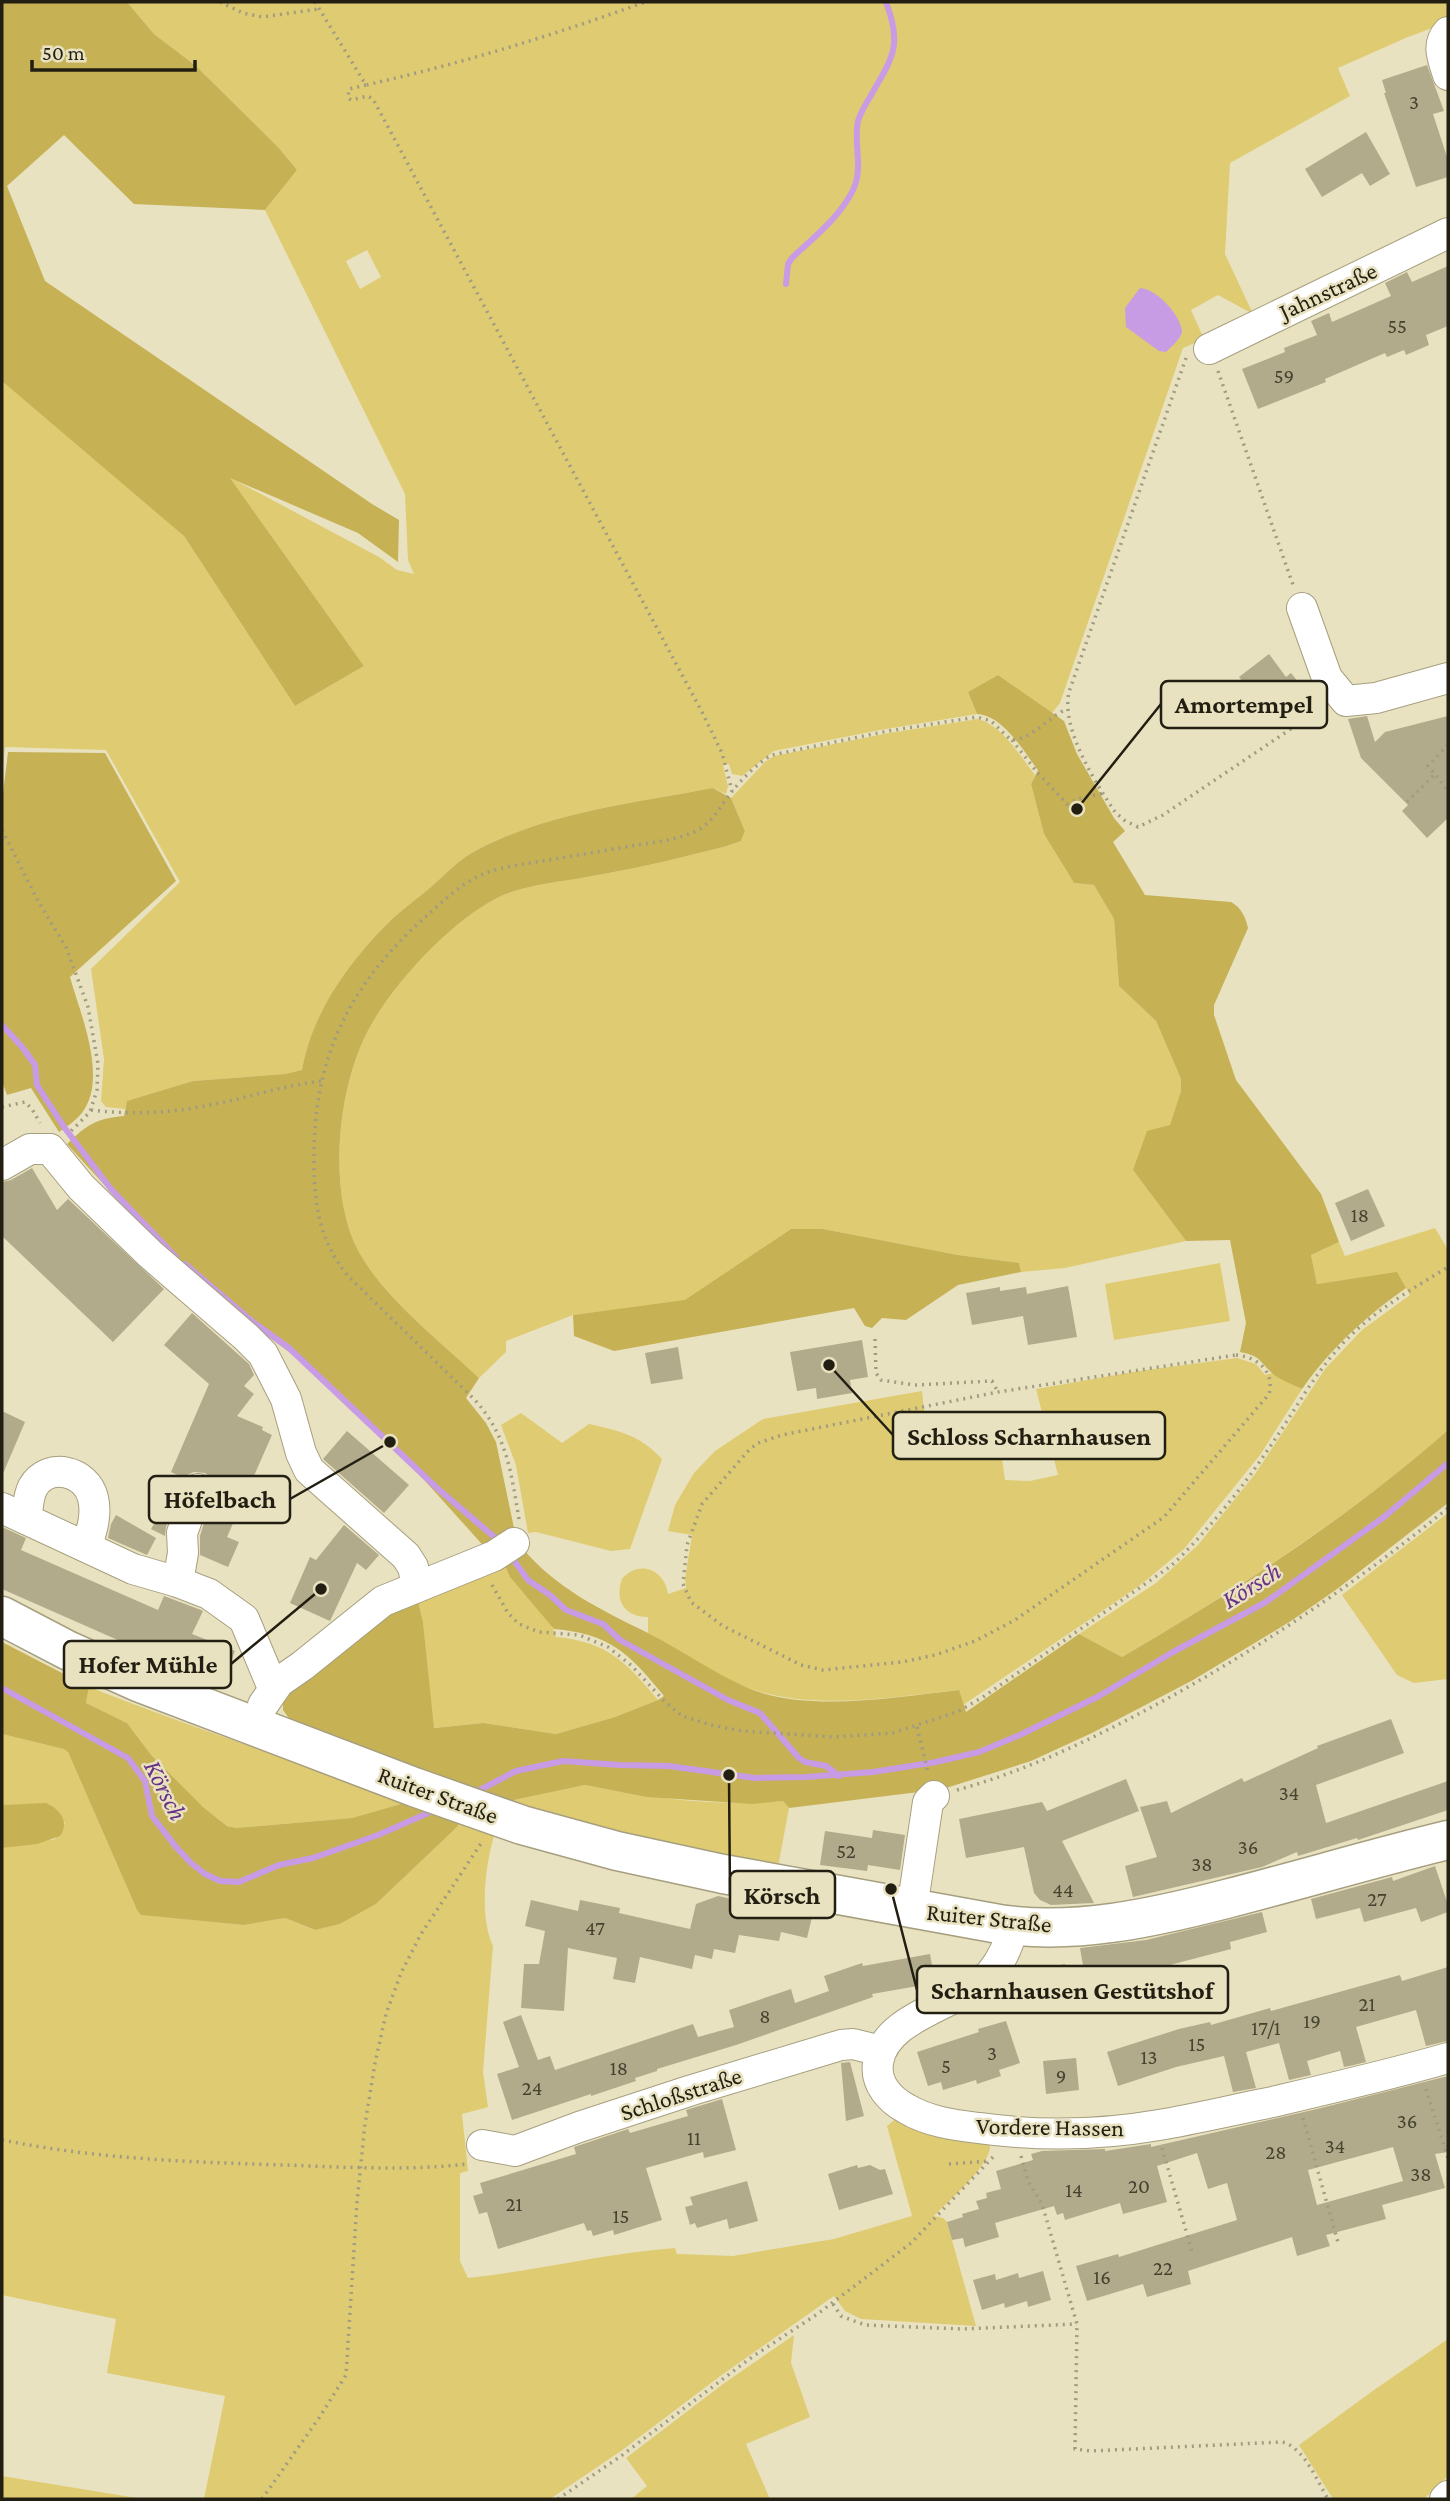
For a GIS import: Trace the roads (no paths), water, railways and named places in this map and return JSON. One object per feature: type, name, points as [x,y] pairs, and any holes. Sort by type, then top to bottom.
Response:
[{"type":"main road","name":"Ruiter Straße","points":[[2,1616],[110,1670],[414,1787],[570,1839],[641,1856],[1013,1926],[1061,1927],[1151,1917],[1448,1840]]},
{"type":"street","points":[[1448,32],[1440,47],[1448,75]]},
{"type":"street","name":"Jahnstraße","points":[[1209,349],[1448,233]]},
{"type":"street","points":[[1303,608],[1327,678],[1346,701],[1376,698],[1448,678]]},
{"type":"street","points":[[2,1165],[29,1149],[60,1141],[81,1187],[150,1254],[263,1354],[286,1399],[301,1453],[309,1471],[406,1556],[413,1567],[417,1586]]},
{"type":"street","points":[[86,1546],[93,1526],[93,1500],[87,1485],[74,1474],[58,1471],[39,1479],[30,1495],[14,1513],[133,1569],[209,1594],[244,1619],[273,1688]]},
{"type":"street","points":[[178,1582],[183,1553],[182,1533],[198,1489]]},
{"type":"street","points":[[254,1724],[273,1688],[281,1679],[302,1666],[383,1601],[502,1546]]},
{"type":"street","points":[[912,1909],[928,1802],[934,1796]]},
{"type":"street","points":[[881,2051],[888,2039],[898,2030],[988,1976],[1006,1951],[1013,1926]]},
{"type":"street","name":"Schloßstraße","points":[[482,2145],[513,2152],[691,2090],[841,2045],[853,2044],[881,2051]]},
{"type":"street","name":"Vordere Hassen","points":[[881,2051],[878,2069],[880,2082],[888,2094],[903,2107],[939,2121],[1007,2131],[1088,2132],[1156,2126],[1296,2096],[1434,2062]]},
{"type":"waterway","points":[[786,284],[788,264],[792,258],[834,218],[853,190],[858,173],[858,121],[893,52],[894,30],[886,2]]},
{"type":"waterway","points":[[2,1025],[35,1065],[37,1085],[64,1127],[111,1189],[176,1257]]},
{"type":"waterway","points":[[185,1264],[253,1322],[289,1348],[437,1488],[499,1541]]},
{"type":"waterway","name":"Körsch","points":[[474,1793],[516,1771],[563,1761],[669,1766],[755,1778],[806,1777],[873,1772],[979,1752],[1099,1696],[1266,1602],[1384,1517],[1448,1463]]},
{"type":"waterway","points":[[510,1555],[528,1580],[566,1610],[603,1624],[620,1640],[728,1700],[760,1713],[799,1758],[805,1762],[826,1766],[839,1776]]},
{"type":"waterway","name":"Körsch","points":[[2,1688],[128,1758],[145,1781],[152,1816],[191,1863],[220,1881],[239,1882],[279,1865],[313,1858],[378,1835],[435,1810]]},
{"type":"place","name":"Amortempel","points":[[1077,809]]},
{"type":"place","name":"Schloss Scharnhausen","points":[[829,1365]]},
{"type":"place","name":"Höfelbach","points":[[390,1442]]},
{"type":"place","name":"Hofer Mühle","points":[[321,1589]]},
{"type":"place","name":"Körsch","points":[[729,1775]]},
{"type":"place","name":"Scharnhausen Gestütshof","points":[[891,1889]]}]
